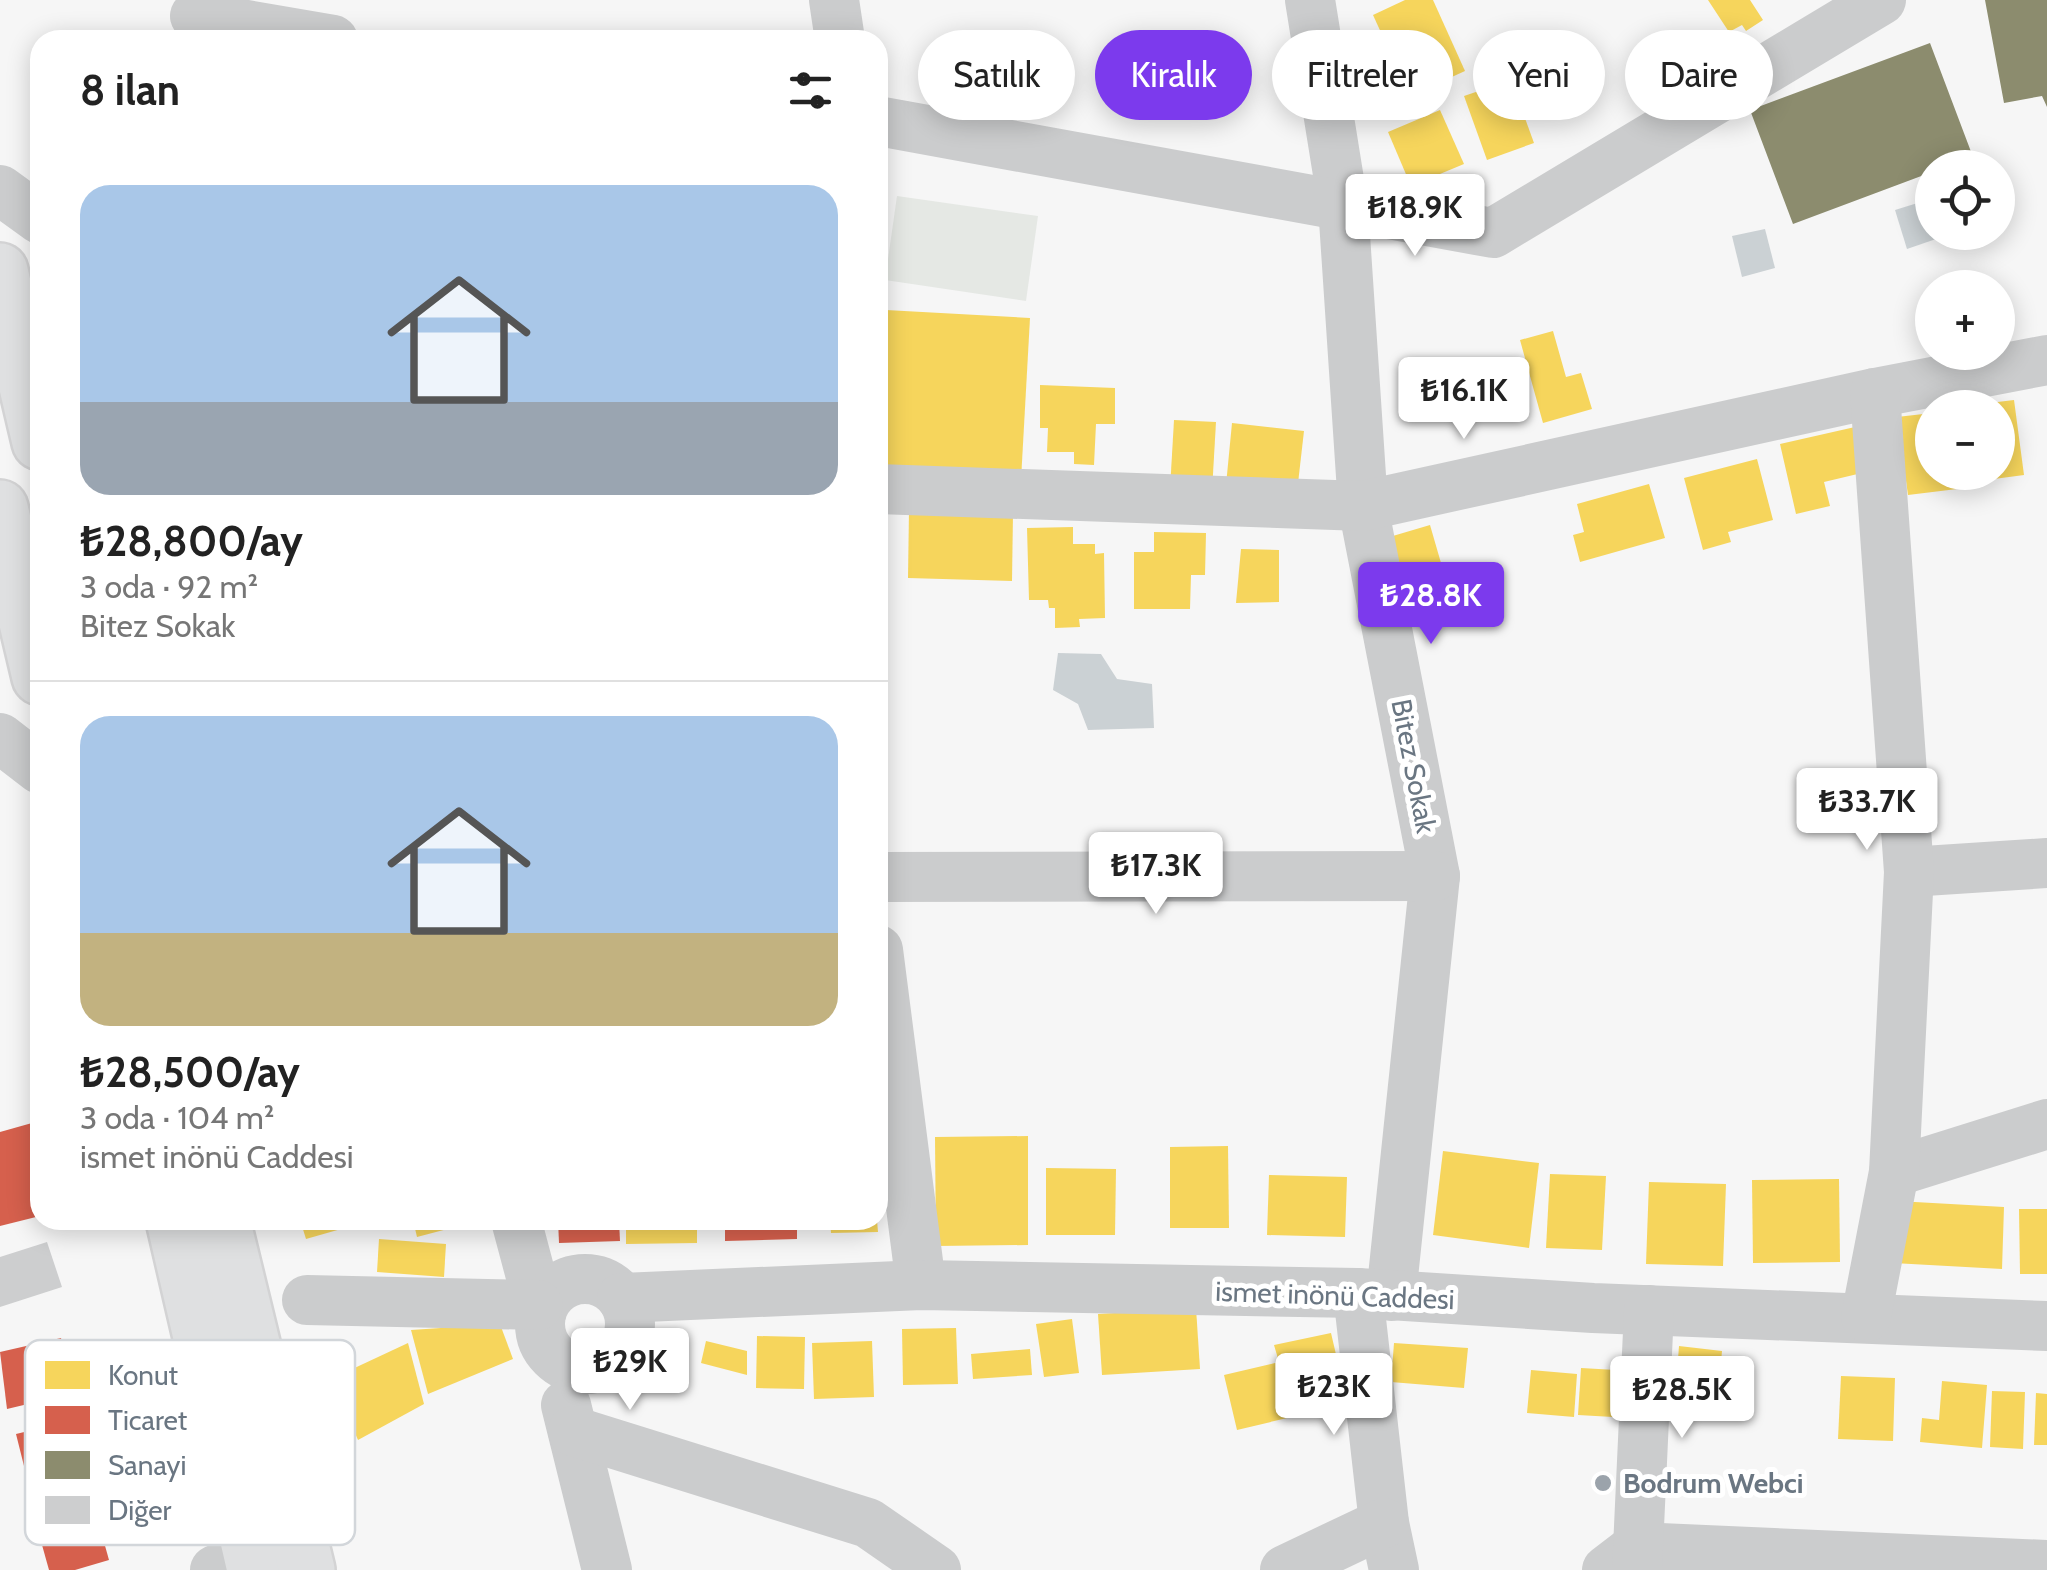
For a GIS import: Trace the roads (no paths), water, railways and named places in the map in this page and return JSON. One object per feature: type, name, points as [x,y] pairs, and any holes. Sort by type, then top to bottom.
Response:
[{"type":"highway","points":[[0,272],[30,400]]},
{"type":"highway","points":[[0,508],[30,634]]},
{"type":"highway","points":[[176,1230],[197,1340]]},
{"type":"highway","points":[[224,1230],[251,1340]]},
{"type":"highway","points":[[301,1545],[307,1570]]},
{"type":"street","points":[[834,0],[838,30]]},
{"type":"street","name":"Bitez Sokak","points":[[1310,0],[1343,205],[1363,506],[1435,876],[1374,1295],[1389,1547]]},
{"type":"street","points":[[888,123],[1494,233],[1881,0]]},
{"type":"street","points":[[196,19],[268,30]]},
{"type":"street","points":[[0,190],[30,212]]},
{"type":"street","points":[[888,488],[1363,506],[1874,393],[2047,360]]},
{"type":"street","points":[[1866,1318],[1894,1172],[1909,872],[1874,393]]},
{"type":"street","points":[[0,738],[30,762]]},
{"type":"street","points":[[1909,872],[2047,863]]},
{"type":"street","points":[[888,877],[1435,876]]},
{"type":"street","points":[[888,1030],[920,1284]]},
{"type":"street","points":[[1894,1172],[2047,1124]]},
{"type":"street","points":[[307,1300],[540,1289],[598,1280],[622,1331]]},
{"type":"street","name":"ismet inönü Caddesi","points":[[622,1331],[695,1295],[920,1284],[1374,1295],[2047,1326]]},
{"type":"street","points":[[540,1289],[565,1364],[593,1368],[622,1331]]},
{"type":"street","points":[[540,1289],[607,1570]]},
{"type":"street","points":[[1649,1310],[1627,1562],[2047,1565]]},
{"type":"street","points":[[573,1431],[622,1331]]},
{"type":"street","points":[[573,1431],[868,1523],[936,1570]]},
{"type":"street","points":[[1285,1570],[1389,1547]]},
{"type":"place","name":"Bodrum Webci","points":[[1603,1483]]}]
